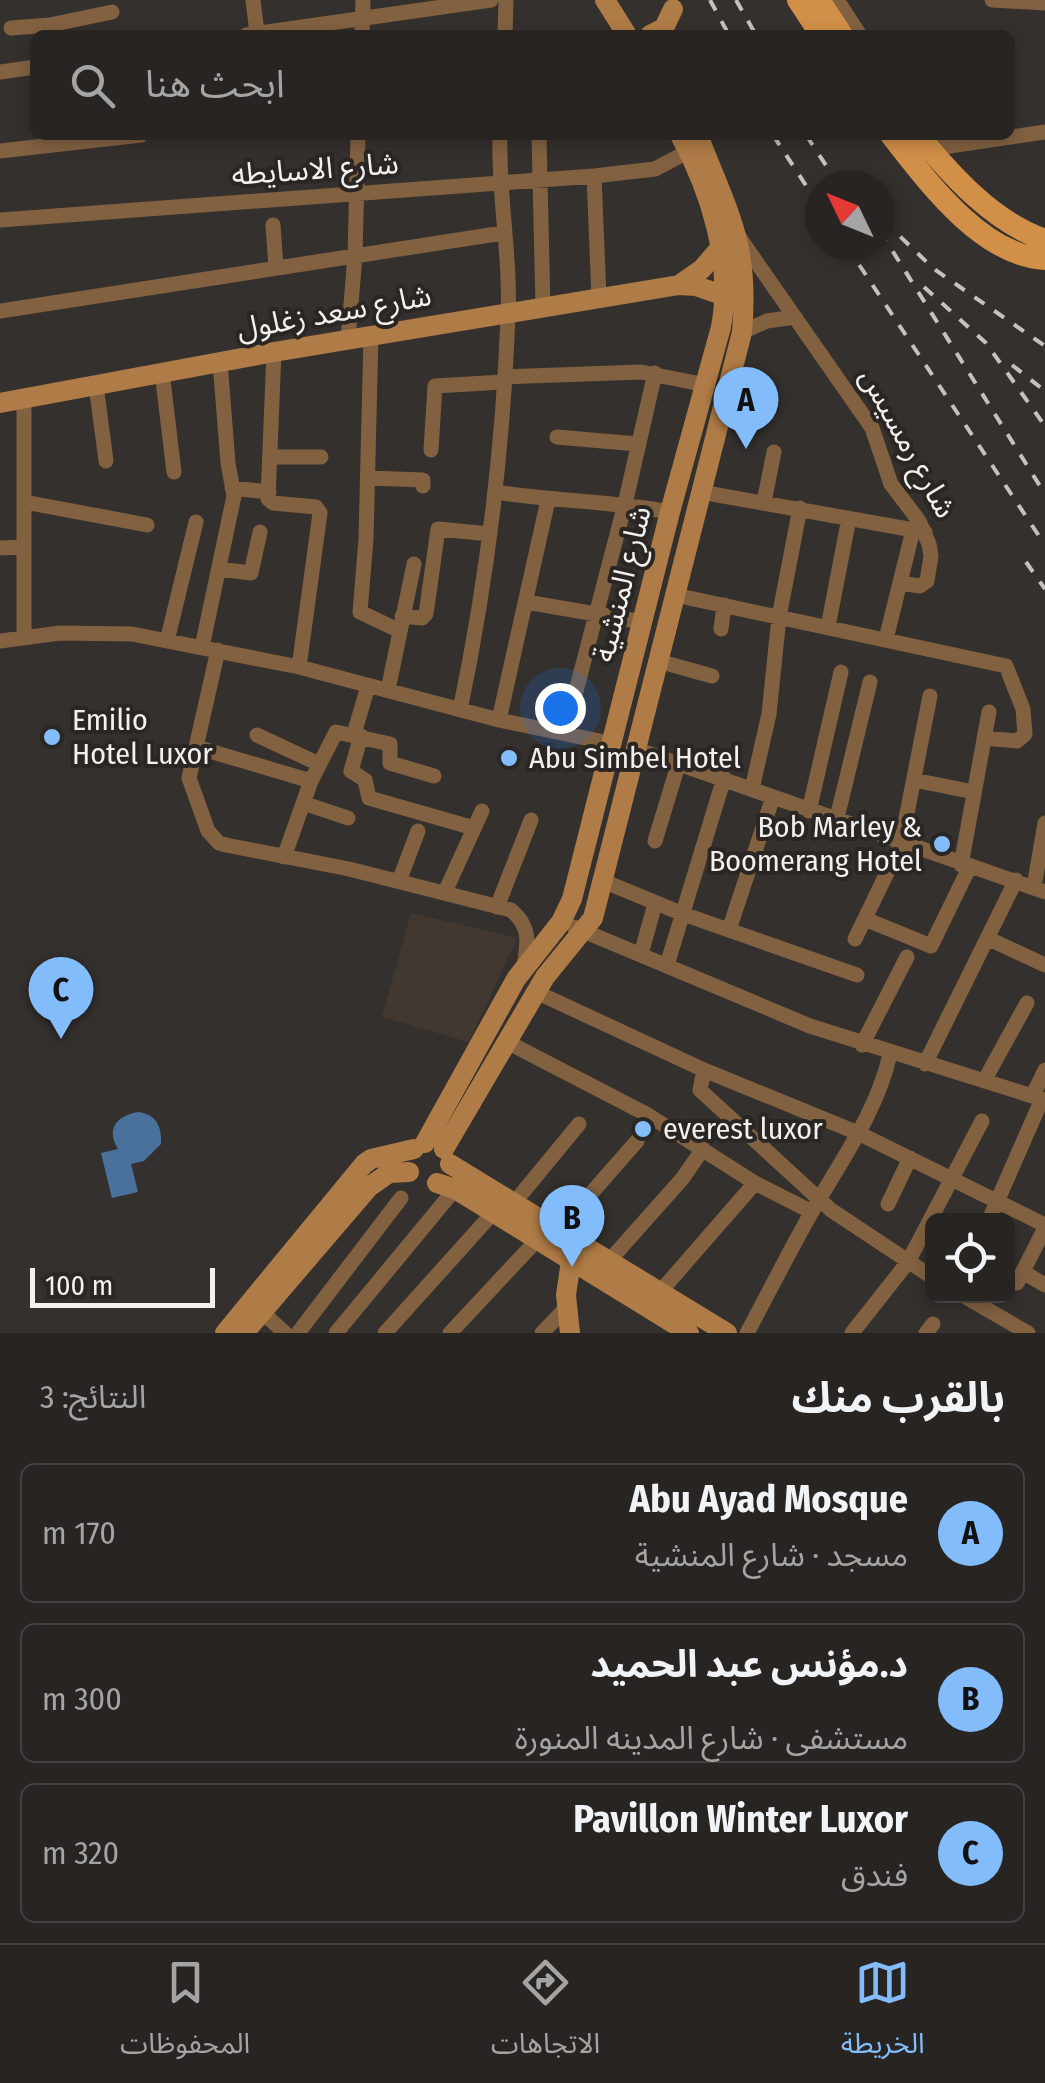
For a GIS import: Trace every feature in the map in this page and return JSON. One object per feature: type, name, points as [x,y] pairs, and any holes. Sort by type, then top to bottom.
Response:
[{"type":"main road","points":[[606,0],[627,30]]},
{"type":"main road","points":[[798,0],[818,30]]},
{"type":"main road","points":[[818,0],[839,30]]},
{"type":"main road","points":[[660,30],[671,4]]},
{"type":"main road","points":[[671,4],[677,30]]},
{"type":"main road","name":"شارع رمسيس","points":[[689,140],[708,198],[729,242],[725,296]]},
{"type":"main road","points":[[895,140],[960,214],[988,239],[1019,255],[1045,259]]},
{"type":"main road","points":[[931,141],[974,196],[1000,216],[1045,240]]},
{"type":"main road","points":[[988,239],[1000,216]]},
{"type":"main road","points":[[678,285],[702,269],[729,242]]},
{"type":"main road","name":"شارع المنشية","points":[[410,1172],[408,1159],[433,1151],[507,1042],[554,963],[593,918],[742,332],[745,279],[729,242]]},
{"type":"main road","name":"شارع سعد زغلول","points":[[0,403],[274,352],[678,285],[696,286],[725,296]]},
{"type":"main road","name":"شارع المنشية","points":[[446,1186],[433,1151],[524,966],[560,922],[572,899],[721,328],[725,296]]},
{"type":"main road","points":[[224,1333],[364,1164],[372,1159],[433,1151],[727,1333]]},
{"type":"main road","points":[[244,1333],[378,1179],[389,1173],[410,1172],[421,1184],[446,1186],[689,1333]]},
{"type":"main road","points":[[570,1333],[566,1307],[572,1261]]},
{"type":"street","points":[[252,30],[253,0]]},
{"type":"street","points":[[363,0],[363,27]]},
{"type":"street","points":[[315,30],[363,27],[422,5],[490,0]]},
{"type":"street","points":[[505,30],[506,0]]},
{"type":"street","points":[[836,0],[857,30]]},
{"type":"street","points":[[992,0],[1042,2]]},
{"type":"street","points":[[11,28],[51,30],[112,12]]},
{"type":"street","points":[[0,72],[30,68]]},
{"type":"street","points":[[1015,134],[1045,132]]},
{"type":"street","points":[[0,151],[54,140]]},
{"type":"street","points":[[348,340],[358,140]]},
{"type":"street","points":[[460,710],[478,623],[490,534],[508,313],[498,182],[500,140]]},
{"type":"street","points":[[539,140],[544,308]]},
{"type":"street","name":"شارع الاسايطه","points":[[0,220],[655,169],[689,140]]},
{"type":"street","points":[[594,176],[599,298]]},
{"type":"street","points":[[273,226],[276,268]]},
{"type":"street","points":[[0,292],[3,311],[503,233]]},
{"type":"street","name":"شارع رمسيس","points":[[729,242],[795,317],[865,417],[891,484],[932,556],[928,581],[920,586],[900,583]]},
{"type":"street","points":[[742,332],[768,321],[795,317]]},
{"type":"street","points":[[370,336],[368,478],[360,612],[401,623],[422,618],[426,614],[438,529],[490,534]]},
{"type":"street","points":[[274,352],[269,492],[272,503],[316,507],[320,512],[298,667]]},
{"type":"street","points":[[220,362],[234,496],[218,569],[190,784],[212,838],[226,845],[399,881],[511,910],[526,928],[529,940],[524,966]]},
{"type":"street","points":[[432,450],[435,386],[628,371],[706,385]]},
{"type":"street","points":[[162,372],[174,472]]},
{"type":"street","points":[[564,732],[655,374]]},
{"type":"street","points":[[96,385],[106,461]]},
{"type":"street","points":[[24,399],[24,638]]},
{"type":"street","points":[[557,437],[638,444]]},
{"type":"street","points":[[764,502],[774,452]]},
{"type":"street","points":[[270,457],[321,457]]},
{"type":"street","points":[[368,478],[421,480],[424,486]]},
{"type":"street","points":[[232,488],[269,492]]},
{"type":"street","points":[[495,492],[670,512]]},
{"type":"street","points":[[701,492],[919,531],[900,583],[886,640]]},
{"type":"street","points":[[499,720],[548,500]]},
{"type":"street","points":[[24,502],[146,526]]},
{"type":"street","points":[[752,789],[770,702],[779,617],[800,508]]},
{"type":"street","points":[[828,627],[849,518]]},
{"type":"street","points":[[167,641],[196,522]]},
{"type":"street","points":[[218,569],[250,573],[260,532]]},
{"type":"street","points":[[0,548],[24,547]]},
{"type":"street","points":[[388,690],[414,564]]},
{"type":"street","points":[[675,594],[1003,664],[1011,671],[1023,708],[1025,734],[1017,741],[984,738]]},
{"type":"street","points":[[526,602],[643,622]]},
{"type":"street","points":[[721,629],[724,606]]},
{"type":"street","points":[[0,641],[96,631],[167,641],[298,667],[499,720],[614,744]]},
{"type":"street","points":[[658,662],[712,676]]},
{"type":"street","points":[[809,811],[841,672]]},
{"type":"street","points":[[836,822],[870,682]]},
{"type":"street","points":[[368,686],[351,770],[366,780],[369,798],[474,828]]},
{"type":"street","points":[[855,939],[901,844],[930,696]]},
{"type":"street","points":[[865,920],[931,946],[965,867],[989,712]]},
{"type":"street","points":[[284,857],[311,781],[336,732],[390,744],[390,762],[434,776]]},
{"type":"street","points":[[257,735],[319,764]]},
{"type":"street","points":[[196,747],[311,781]]},
{"type":"street","points":[[636,749],[1039,890],[1045,823]]},
{"type":"street","points":[[656,841],[679,762]]},
{"type":"street","points":[[667,964],[724,778]]},
{"type":"street","points":[[914,780],[974,792]]},
{"type":"street","points":[[728,930],[773,797]]},
{"type":"street","points":[[303,803],[348,818]]},
{"type":"street","points":[[445,892],[482,812]]},
{"type":"street","points":[[498,906],[531,820]]},
{"type":"street","points":[[399,881],[418,832]]},
{"type":"street","points":[[925,1064],[1016,880]]},
{"type":"street","points":[[603,881],[682,914],[857,975]]},
{"type":"street","points":[[641,954],[655,904]]},
{"type":"street","points":[[560,922],[862,1045],[1040,1098]]},
{"type":"street","points":[[988,939],[1044,963]]},
{"type":"street","points":[[862,1045],[907,957]]},
{"type":"street","points":[[536,992],[704,1070],[858,1133],[1045,1226],[1020,1278],[1045,1284]]},
{"type":"street","points":[[984,1081],[1027,1003]]},
{"type":"street","points":[[507,1042],[648,1114],[755,1183],[815,1206],[925,1273]]},
{"type":"street","points":[[747,1333],[858,1133],[884,1079],[890,1054]]},
{"type":"street","points":[[704,1070],[699,1081],[702,1094],[815,1206]]},
{"type":"street","points":[[992,1213],[1040,1098],[1045,1070]]},
{"type":"street","points":[[852,1333],[908,1262],[982,1121]]},
{"type":"street","points":[[514,1203],[579,1124]]},
{"type":"street","points":[[558,1230],[637,1141]]},
{"type":"street","points":[[609,1261],[703,1149]]},
{"type":"street","points":[[888,1204],[910,1158]]},
{"type":"street","points":[[660,1292],[755,1183]]},
{"type":"street","points":[[336,1333],[446,1186]]},
{"type":"street","points":[[298,1333],[401,1198]]},
{"type":"street","points":[[384,1333],[492,1214]]},
{"type":"street","points":[[450,1333],[537,1240]]},
{"type":"street","points":[[976,1303],[1028,1333]]},
{"type":"street","points":[[542,1333],[566,1307]]},
{"type":"street","points":[[262,1312],[285,1333]]},
{"type":"shaded area","points":[[411,913],[517,938],[469,1042],[382,1017]]},
{"type":"water","points":[[138,1112],[157,1122],[161,1144],[144,1161],[131,1164],[138,1192],[112,1198],[101,1153],[118,1149],[113,1135],[115,1124]]},
{"type":"railway","points":[[710,0],[726,30]]},
{"type":"railway","points":[[736,0],[753,30]]},
{"type":"railway","points":[[776,140],[805,184]]},
{"type":"railway","points":[[809,140],[829,170]]},
{"type":"railway","points":[[895,232],[934,269],[1045,346]]},
{"type":"railway","points":[[895,255],[1045,494]]},
{"type":"railway","points":[[856,260],[1045,545]]},
{"type":"railway","points":[[924,287],[986,343],[1045,426]]},
{"type":"railway","points":[[1012,365],[1045,391]]},
{"type":"railway","points":[[1026,562],[1045,589]]},
{"type":"place","name":"Abu Ayad Mosque","points":[[746,449]]},
{"type":"place","name":"Emilio Hotel Luxor","points":[[52,737]]},
{"type":"place","name":"Abu Simbel Hotel","points":[[509,758]]},
{"type":"place","name":"Bob Marley & Boomerang Hotel","points":[[942,844]]},
{"type":"place","name":"Pavillon Winter Luxor","points":[[61,1039]]},
{"type":"place","name":"everest luxor","points":[[643,1129]]},
{"type":"place","name":"د.مؤنس عبد الحميد","points":[[572,1267]]}]
